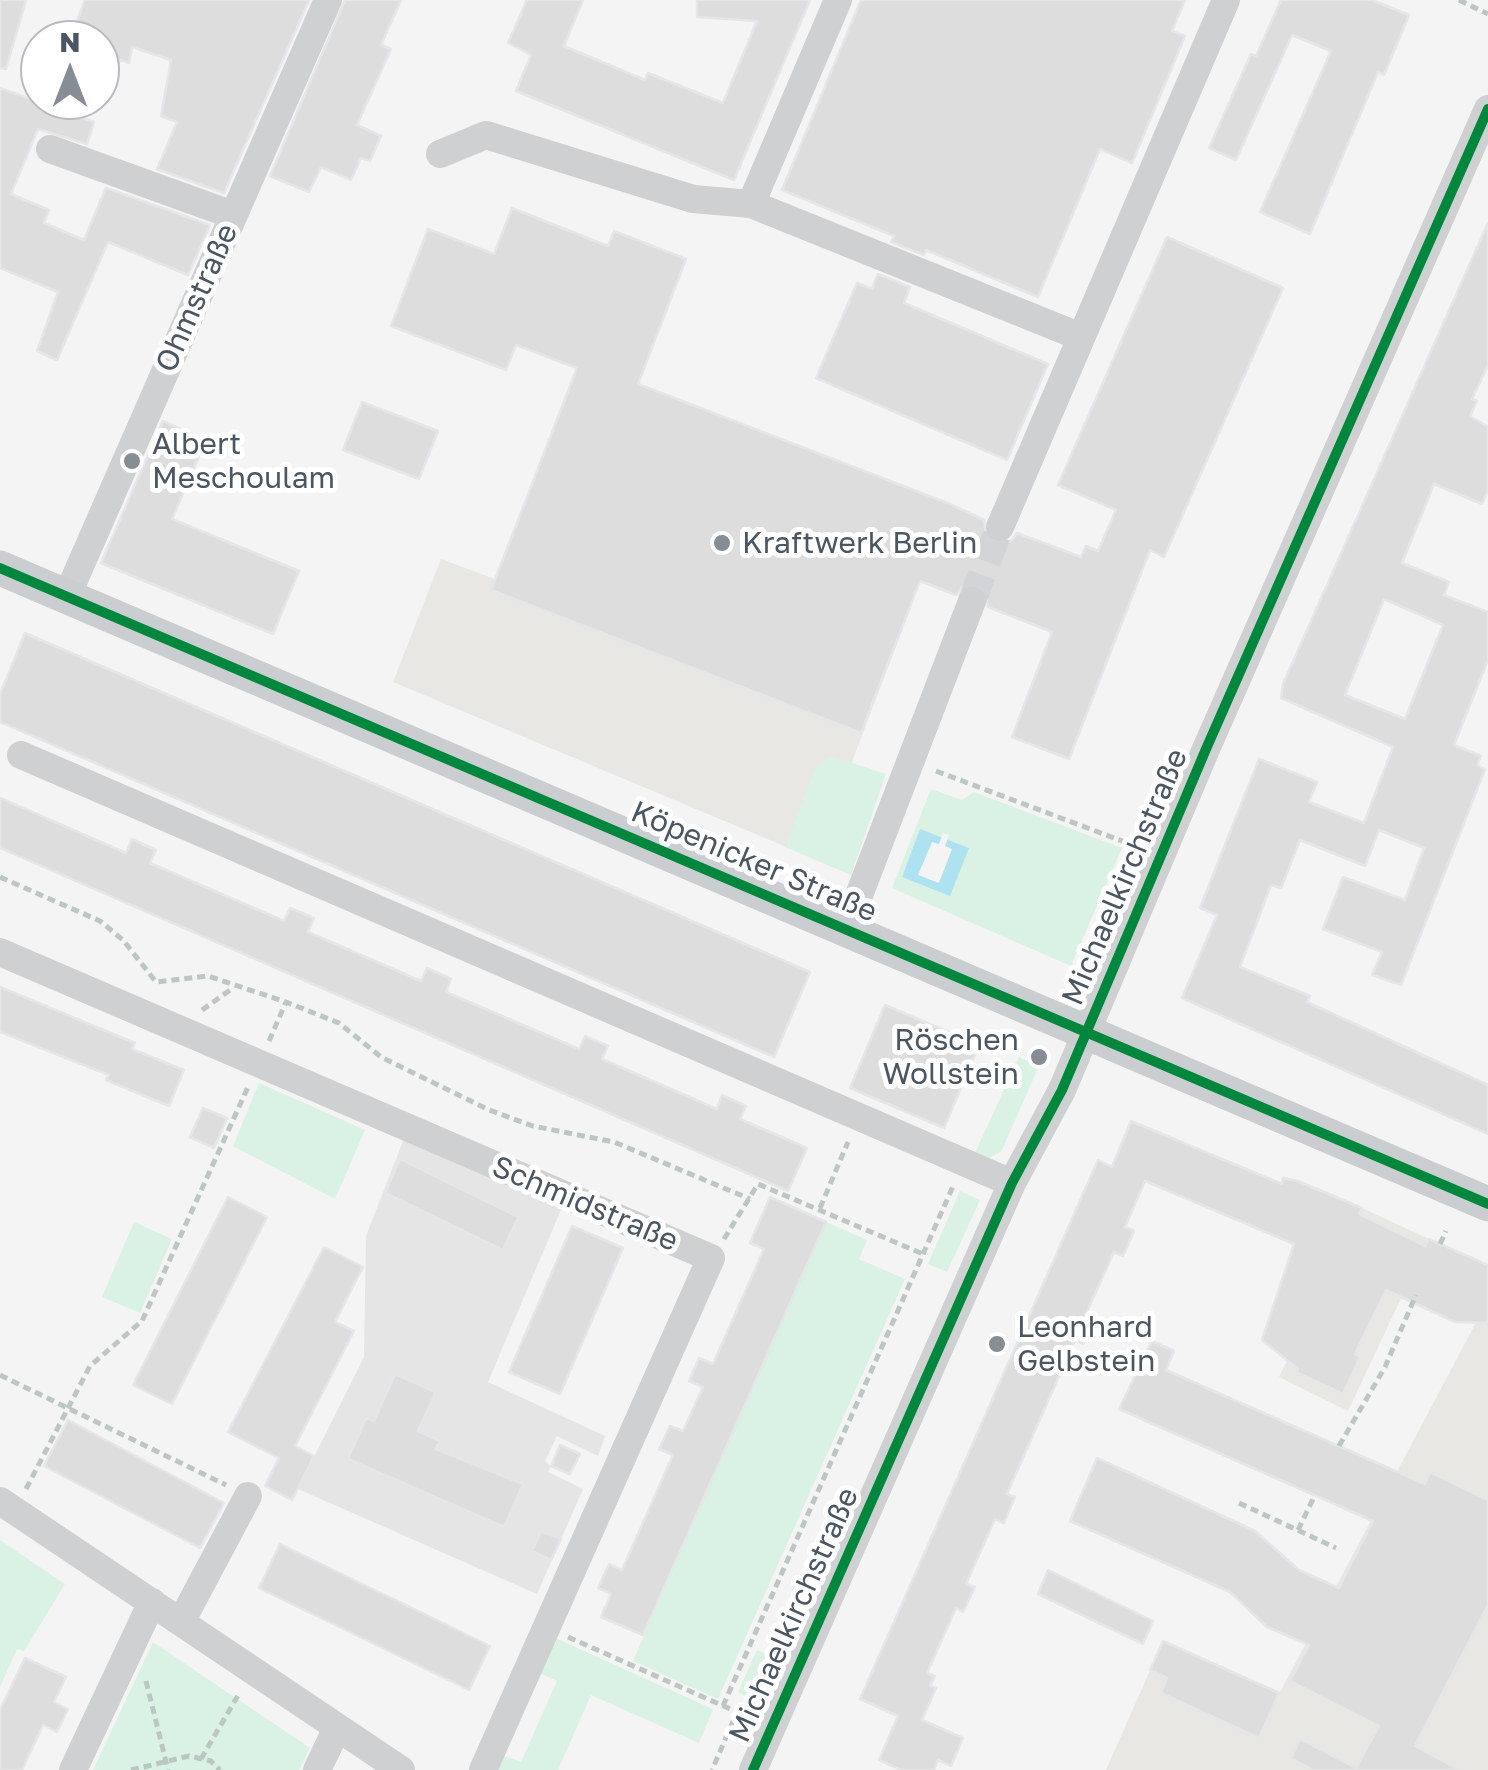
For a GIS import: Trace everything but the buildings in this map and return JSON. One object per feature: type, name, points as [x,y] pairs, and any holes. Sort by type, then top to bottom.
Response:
[{"type":"main road","name":"Köpenicker Straße","points":[[0,569],[1488,1204]]},
{"type":"street","name":"Ohmstraße","points":[[67,596],[328,0]]},
{"type":"street","points":[[751,204],[838,0]]},
{"type":"street","points":[[1000,526],[1226,0]]},
{"type":"street","name":"Michaelkirchstraße","points":[[753,1770],[1012,1183],[1052,1113],[1206,749],[1488,109]]},
{"type":"street","points":[[440,154],[486,135],[693,198],[751,204],[1081,337]]},
{"type":"street","points":[[50,150],[233,215]]},
{"type":"street","points":[[846,928],[972,601]]},
{"type":"street","points":[[20,755],[1012,1183]]},
{"type":"street","name":"Schmidstraße","points":[[0,952],[711,1258],[483,1770]]},
{"type":"street","points":[[181,1622],[248,1496]]},
{"type":"street","points":[[6,1506],[401,1770]]},
{"type":"street","points":[[74,1770],[152,1602]]},
{"type":"street","points":[[318,1770],[337,1728]]},
{"type":"path","points":[[1458,0],[1488,14]]},
{"type":"path","points":[[909,762],[1130,844]]},
{"type":"path","points":[[0,877],[100,921],[123,940],[156,982],[208,976],[286,1002],[339,1023],[381,1057],[489,1110],[533,1126],[614,1142],[750,1199]]},
{"type":"path","points":[[188,1033],[196,1016],[222,992],[236,988]]},
{"type":"path","points":[[6,1506],[70,1407],[90,1366],[142,1321],[286,1002]]},
{"type":"path","points":[[820,1208],[859,1119]]},
{"type":"path","points":[[723,1706],[963,1163]]},
{"type":"path","points":[[711,1258],[758,1184],[923,1254]]},
{"type":"path","points":[[1440,1244],[1446,1232]]},
{"type":"path","points":[[1339,1446],[1384,1367],[1416,1295]]},
{"type":"path","points":[[0,1374],[248,1496]]},
{"type":"path","points":[[1298,1530],[1315,1494]]},
{"type":"path","points":[[1240,1503],[1336,1548]]},
{"type":"path","points":[[547,1628],[737,1712],[712,1770]]},
{"type":"path","points":[[136,1637],[168,1770]]},
{"type":"path","points":[[201,1759],[254,1670]]},
{"type":"path","points":[[131,1770],[165,1758],[201,1759],[220,1770]]},
{"type":"shaded area","points":[[950,504],[815,859],[393,682],[441,559],[495,579]]},
{"type":"shaded area","points":[[405,1136],[563,1205],[488,1382],[605,1436],[598,1456],[557,1436],[545,1461],[551,1466],[548,1472],[583,1489],[537,1594],[298,1489],[364,1357],[366,1236]]},
{"type":"shaded area","points":[[1362,1208],[1429,1239],[1348,1411],[1279,1377]]},
{"type":"shaded area","points":[[1488,1300],[1488,1770],[1106,1770],[1163,1641],[1280,1692]]},
{"type":"green space","points":[[831,756],[886,774],[851,875],[785,847],[816,766]]},
{"type":"green space","points":[[931,789],[962,800],[974,792],[1122,848],[1071,966],[892,888]]},
{"type":"green space","points":[[1019,1057],[1039,1066],[1001,1152],[986,1159],[974,1155]]},
{"type":"green space","points":[[259,1083],[365,1130],[335,1199],[233,1146]]},
{"type":"green space","points":[[960,1191],[980,1200],[947,1272],[928,1264]]},
{"type":"green space","points":[[134,1222],[172,1239],[140,1313],[102,1297]]},
{"type":"green space","points":[[826,1222],[867,1240],[859,1259],[905,1279],[718,1699],[633,1661]]},
{"type":"green space","points":[[0,1540],[65,1584],[24,1651],[17,1649],[0,1687]]},
{"type":"green space","points":[[553,1637],[713,1709],[699,1743],[591,1695],[558,1770],[494,1770],[501,1755],[521,1762],[557,1681],[537,1672]]},
{"type":"green space","points":[[153,1642],[310,1748],[299,1770],[93,1770]]},
{"type":"green space","points":[[757,1650],[776,1658],[757,1701],[738,1692]]},
{"type":"water","points":[[920,829],[969,848],[950,896],[902,877]]},
{"type":"pier","points":[[943,833],[949,835],[945,846],[952,849],[939,883],[918,875],[932,842],[939,844]]},
{"type":"tunnel","points":[[972,601],[1000,527]]},
{"type":"cycle path","points":[[753,1770],[1012,1183],[1062,1090],[1206,749],[1488,109]]},
{"type":"cycle path","points":[[0,568],[1488,1204]]},
{"type":"place","name":"Albert Meschoulam","points":[[132,461]]},
{"type":"place","name":"Kraftwerk Berlin","points":[[722,543]]},
{"type":"place","name":"Röschen Wollstein","points":[[1039,1057]]},
{"type":"place","name":"Leonhard Gelbstein","points":[[997,1344]]}]
